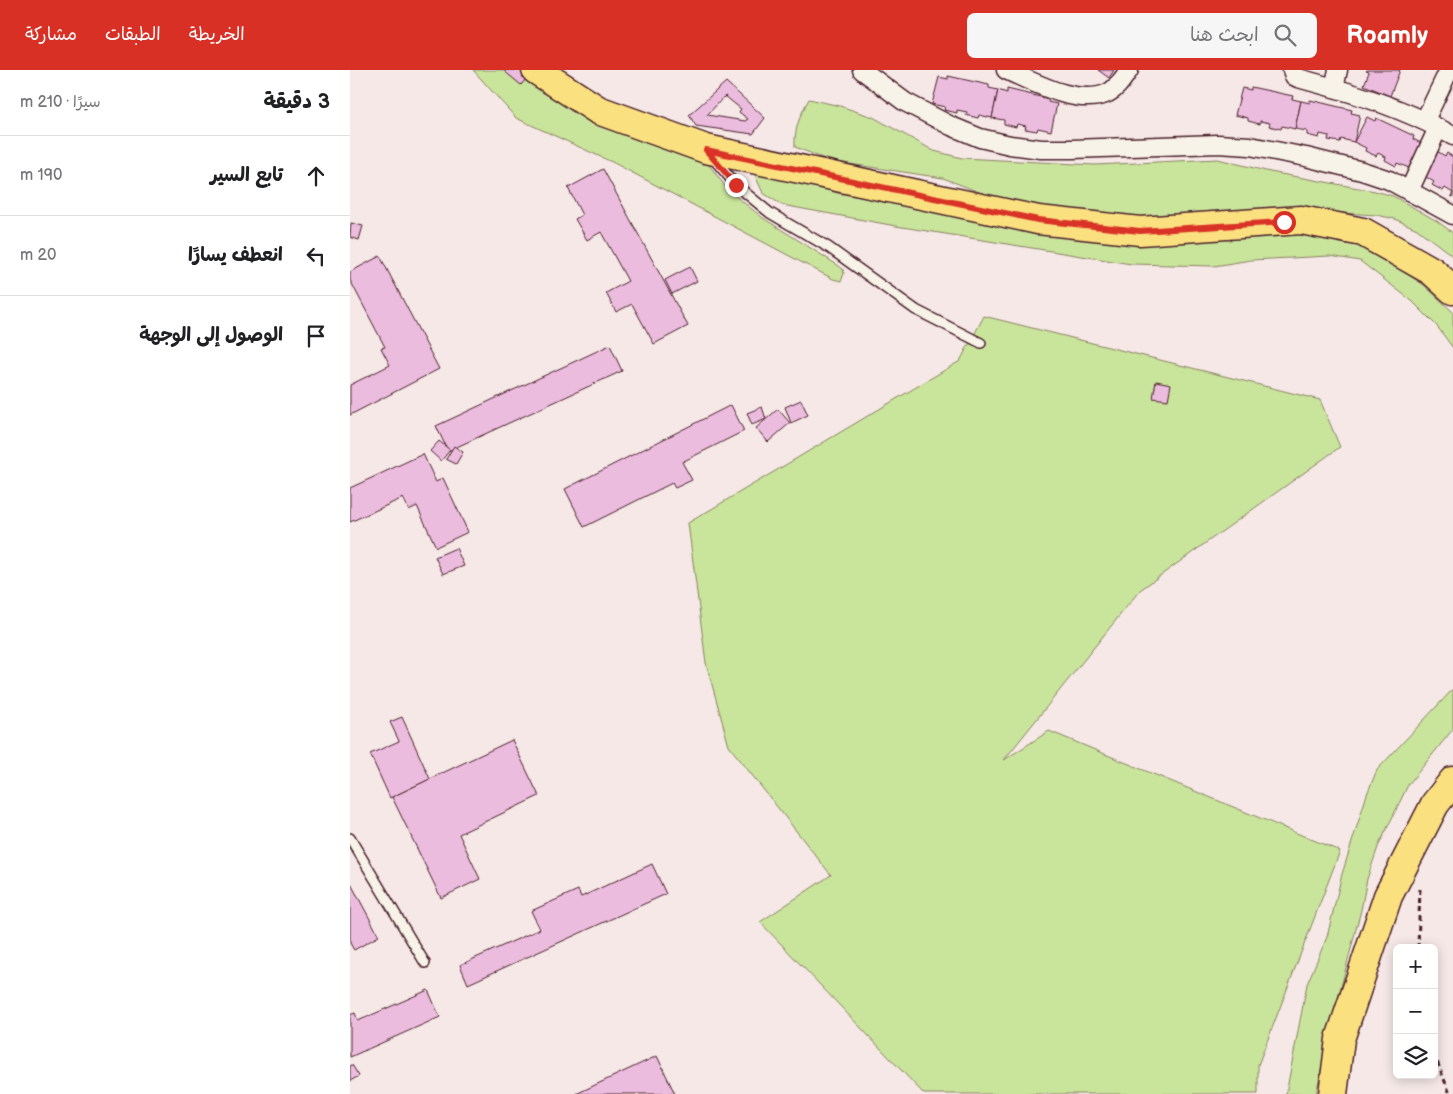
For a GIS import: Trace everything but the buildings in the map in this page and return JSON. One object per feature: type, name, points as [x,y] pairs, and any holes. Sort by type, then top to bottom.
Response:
[{"type":"main road","points":[[540,71],[598,110],[706,150],[1038,220],[1140,231],[1301,220],[1328,225],[1363,232],[1432,271],[1453,290]]},
{"type":"main road","points":[[1333,1094],[1340,1039],[1388,896],[1435,804],[1453,781]]},
{"type":"street","points":[[862,70],[905,102],[951,126],[980,138],[1010,145],[1072,150],[1218,144],[1250,146],[1306,157],[1389,180],[1453,216]]},
{"type":"street","points":[[1006,70],[1056,92],[1074,97],[1094,96],[1109,92],[1119,84],[1129,70]]},
{"type":"street","points":[[1292,70],[1294,76],[1298,78],[1380,102],[1439,128]]},
{"type":"street","points":[[1334,88],[1338,70]]},
{"type":"street","points":[[1409,191],[1439,128],[1449,70]]},
{"type":"lane","points":[[706,150],[736,185],[770,213],[828,247],[916,310],[981,343]]},
{"type":"lane","points":[[350,838],[425,963]]},
{"type":"path","points":[[1438,1064],[1450,1094]]},
{"type":"green space","points":[[473,70],[524,70],[706,161],[728,190],[763,218],[843,269],[844,274],[841,281],[833,279],[614,163],[516,118]]},
{"type":"green space","points":[[809,99],[840,106],[873,117],[934,151],[962,158],[1095,165],[1218,159],[1270,172],[1375,191],[1393,196],[1437,221],[1453,233],[1453,256],[1417,229],[1395,219],[1377,215],[1327,212],[1213,220],[1085,219],[997,199],[943,178],[830,161],[795,147],[798,122]]},
{"type":"green space","points":[[754,173],[815,186],[837,193],[917,207],[1282,231],[1349,240],[1380,253],[1402,271],[1424,285],[1453,312],[1453,348],[1436,325],[1412,301],[1360,261],[1330,256],[1251,260],[1214,266],[1131,264],[896,226],[782,205],[763,193]]},
{"type":"green space","points":[[984,316],[1320,400],[1340,447],[1140,590],[1004,760],[1049,731],[1340,851],[1258,1065],[1258,1094],[924,1094],[760,922],[831,875],[729,746],[706,663],[688,523],[960,361]]},
{"type":"green space","points":[[1453,689],[1453,729],[1408,785],[1378,847],[1367,879],[1316,1094],[1286,1094],[1307,984],[1327,937],[1342,874],[1367,794],[1377,770]]},
{"type":"route","points":[[736,185],[706,150],[1038,220],[1140,231],[1284,222]]}]
